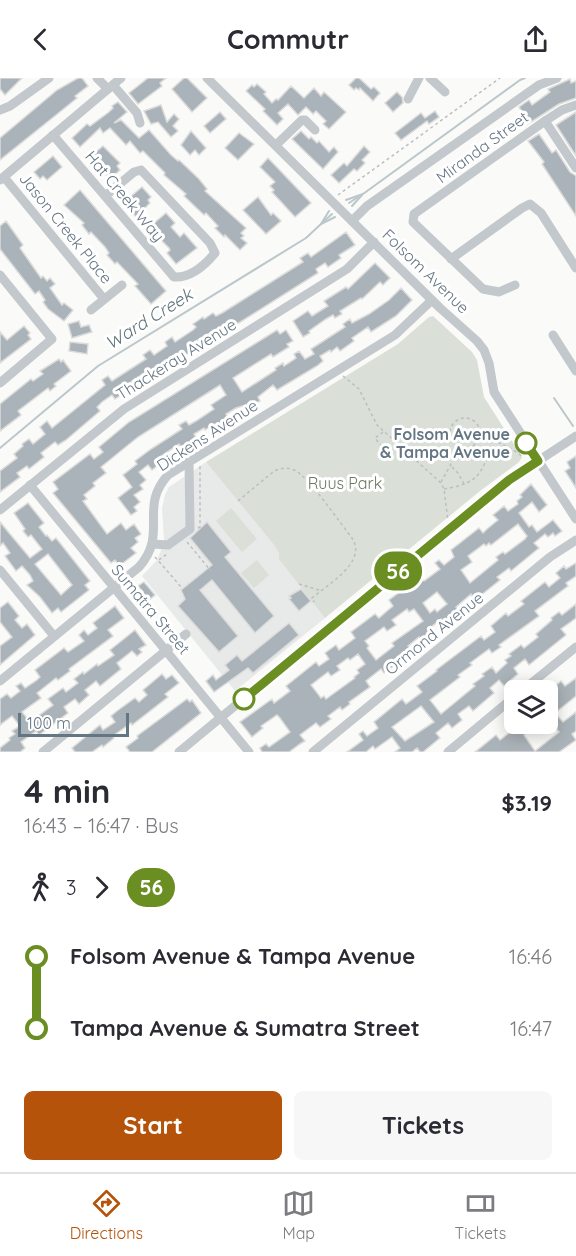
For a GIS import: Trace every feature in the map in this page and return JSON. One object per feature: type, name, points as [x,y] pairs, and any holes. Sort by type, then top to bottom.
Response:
[{"type":"street","points":[[0,110],[10,106],[49,78]]},
{"type":"street","points":[[97,78],[111,87],[137,113],[140,123]]},
{"type":"street","points":[[2,178],[122,78]]},
{"type":"street","name":"Folsom Avenue","points":[[207,78],[432,300],[477,341],[484,350],[489,363],[494,392],[576,519]]},
{"type":"street","points":[[408,99],[419,78]]},
{"type":"street","points":[[430,78],[445,92]]},
{"type":"street","points":[[352,221],[368,206],[539,85],[557,78]]},
{"type":"street","name":"Miranda Street","points":[[451,259],[413,222],[414,214],[545,121],[562,110],[576,105]]},
{"type":"street","points":[[276,145],[302,120],[305,120],[315,130]]},
{"type":"street","points":[[545,121],[576,168]]},
{"type":"street","name":"Hat Creek Way","points":[[53,135],[174,277],[182,278],[207,264],[215,253],[210,243],[141,170],[134,172],[105,196]]},
{"type":"street","name":"Jason Creek Place","points":[[2,178],[104,299]]},
{"type":"street","points":[[515,285],[499,292],[483,289],[451,259],[530,204],[541,213],[576,268]]},
{"type":"street","name":"Thackeray Avenue","points":[[0,510],[124,409],[347,269],[374,242]]},
{"type":"street","points":[[0,275],[52,339],[0,383]]},
{"type":"street","name":"Jason Creek Place","points":[[91,310],[122,285]]},
{"type":"street","name":"Dickens Avenue","points":[[151,549],[155,494],[168,475],[395,335],[432,300]]},
{"type":"street","points":[[553,334],[576,371]]},
{"type":"street","points":[[179,752],[509,480],[576,436]]},
{"type":"street","points":[[0,681],[139,567],[151,549],[168,545],[190,529],[189,461]]},
{"type":"street","name":"Sumatra Street","points":[[30,484],[249,752]]},
{"type":"street","name":"Ormond Avenue","points":[[313,752],[550,557],[576,540]]},
{"type":"street","points":[[0,570],[54,636]]},
{"type":"street","points":[[43,752],[186,634]]},
{"type":"street","points":[[536,680],[576,647]]},
{"type":"street","points":[[448,752],[504,705]]},
{"type":"path","points":[[332,201],[346,187],[500,78]]},
{"type":"path","points":[[338,369],[360,389],[377,425],[441,483],[444,489],[446,519],[452,526]]},
{"type":"path","points":[[464,418],[472,420],[478,426],[481,434],[473,447],[460,448],[453,443],[450,436],[451,427],[456,421],[464,418]]},
{"type":"path","points":[[384,431],[375,438],[386,452]]},
{"type":"path","points":[[481,434],[515,451],[523,458]]},
{"type":"path","points":[[444,489],[470,483],[480,473],[492,439]]},
{"type":"path","points":[[441,483],[460,448]]},
{"type":"path","points":[[451,466],[458,472],[464,484]]},
{"type":"path","points":[[238,501],[278,469],[289,468],[302,476],[352,538],[357,549],[350,566],[312,598],[313,602]]},
{"type":"path","points":[[183,540],[189,543],[211,571]]},
{"type":"path","points":[[151,549],[182,588]]},
{"type":"path","points":[[299,584],[320,591]]},
{"type":"shaded area","points":[[206,462],[274,545],[325,618],[235,691],[142,576],[157,560],[162,548],[164,540],[162,508],[169,487]]},
{"type":"green space","name":"Ruus Park","points":[[433,316],[472,352],[477,360],[484,397],[522,457],[519,462],[480,491],[325,618],[279,559],[279,553],[274,545],[206,462],[398,344]]},
{"type":"green space","points":[[231,508],[257,539],[242,552],[216,521]]},
{"type":"green space","points":[[257,560],[269,575],[254,588],[241,573]]},
{"type":"building","points":[[0,78],[22,78],[5,95],[0,89]]},
{"type":"building","points":[[82,78],[88,86],[75,96],[77,98],[0,160],[0,138],[57,90]]},
{"type":"building","points":[[148,78],[166,78],[160,83],[162,86],[138,104],[129,93]]},
{"type":"building","points":[[187,78],[207,98],[192,112],[172,89]]},
{"type":"building","points":[[356,78],[371,89],[374,87],[380,93],[373,101],[360,88],[354,90],[349,85]]},
{"type":"building","points":[[570,79],[571,83],[576,81],[576,98],[559,104],[528,124],[520,113],[522,112],[519,107],[529,100],[532,105],[550,92],[548,89]]},
{"type":"building","points":[[257,84],[266,92],[264,94],[272,103],[291,86],[304,98],[314,88],[321,96],[324,92],[346,112],[329,129],[323,124],[326,121],[316,111],[313,114],[306,107],[298,115],[288,104],[278,113],[283,119],[277,125],[263,111],[265,109],[246,91],[252,85],[254,87]]},
{"type":"building","points":[[397,92],[402,97],[403,103],[393,112],[385,103]]},
{"type":"building","points":[[118,102],[127,112],[114,123],[121,120],[139,138],[149,130],[171,155],[199,179],[207,189],[205,191],[246,228],[241,233],[244,236],[241,238],[247,243],[240,250],[215,228],[218,226],[206,213],[204,215],[143,151],[140,153],[130,141],[126,145],[110,128],[103,133],[100,128],[80,147],[72,138],[87,124],[90,126],[109,112]]},
{"type":"building","points":[[161,105],[167,122],[174,114],[179,119],[173,126],[178,131],[171,137],[158,122],[151,124],[144,111]]},
{"type":"building","points":[[435,111],[439,117],[429,124],[427,121],[401,140],[395,133],[421,113],[425,118]]},
{"type":"building","points":[[220,112],[226,119],[210,133],[204,126]]},
{"type":"building","points":[[576,112],[576,156],[556,125]]},
{"type":"building","points":[[191,131],[206,148],[199,155],[195,150],[190,155],[181,145]]},
{"type":"building","points":[[301,131],[309,139],[311,137],[317,143],[319,141],[329,152],[334,147],[338,152],[323,169],[292,139]]},
{"type":"building","points":[[239,133],[254,144],[238,160],[225,148]]},
{"type":"building","points":[[539,134],[552,153],[556,150],[570,172],[576,176],[576,216],[542,164],[544,162],[528,141]]},
{"type":"building","points":[[103,146],[120,163],[117,166],[120,170],[110,179],[90,157]]},
{"type":"building","points":[[364,146],[370,152],[362,160],[365,163],[357,171],[354,169],[339,183],[331,175],[344,163],[347,166]]},
{"type":"building","points":[[53,156],[62,167],[47,180],[43,176],[40,179],[34,172]]},
{"type":"building","points":[[268,158],[311,203],[295,217],[272,192],[274,190],[270,186],[275,182],[260,167]]},
{"type":"building","points":[[142,187],[151,197],[148,200],[150,203],[136,217],[123,203]]},
{"type":"building","points":[[80,190],[166,291],[151,304],[135,286],[138,284],[117,262],[115,264],[107,255],[109,253],[105,247],[91,232],[89,234],[82,225],[84,223],[64,205]]},
{"type":"building","points":[[258,197],[271,215],[273,213],[281,221],[266,234],[243,210]]},
{"type":"building","points":[[166,213],[175,223],[171,227],[180,237],[184,233],[197,248],[176,264],[167,253],[169,248],[159,238],[156,241],[146,230]]},
{"type":"building","points":[[6,221],[23,245],[20,248],[41,278],[43,276],[47,281],[50,278],[55,284],[50,288],[62,305],[64,303],[73,310],[64,321],[48,309],[39,291],[35,294],[0,249],[0,226]]},
{"type":"building","points":[[346,232],[355,245],[339,255],[341,258],[328,267],[325,263],[316,269],[318,273],[234,326],[231,321],[221,327],[224,331],[209,341],[206,335],[196,341],[200,347],[177,360],[175,356],[159,366],[162,369],[146,380],[143,374],[133,380],[127,386],[130,389],[115,399],[112,395],[102,402],[97,407],[100,411],[66,440],[58,445],[55,442],[41,453],[44,457],[29,469],[27,466],[17,473],[20,477],[0,492],[0,471],[17,458],[14,454],[23,446],[22,444],[29,439],[33,444],[45,434],[40,427],[47,421],[52,428],[105,385],[102,380],[108,376],[112,381],[146,359],[143,355],[150,350],[154,355],[167,346],[165,342],[172,337],[175,342],[193,330],[196,327],[193,324],[203,317],[204,319],[213,313],[216,316],[222,313],[303,262],[300,258],[308,253],[311,257]]},
{"type":"building","points":[[375,263],[390,278],[383,285],[380,282],[362,299],[340,311],[342,314],[326,319],[303,337],[293,321],[308,311],[312,316],[328,306],[324,301],[346,287],[348,289]]},
{"type":"building","points":[[401,288],[412,300],[396,316],[371,332],[368,327],[352,338],[354,341],[340,351],[337,347],[320,356],[323,361],[317,366],[277,390],[273,385],[258,397],[260,401],[245,410],[243,406],[236,408],[226,414],[229,419],[214,430],[211,426],[205,430],[204,428],[194,434],[197,439],[182,449],[179,444],[163,455],[166,459],[152,470],[148,465],[139,472],[146,480],[140,485],[143,489],[134,495],[140,502],[134,507],[137,511],[131,515],[118,498],[132,487],[123,475],[137,464],[135,461],[182,429],[179,425],[186,421],[189,425],[214,409],[211,405],[226,395],[220,385],[138,437],[101,467],[106,473],[93,483],[95,486],[84,495],[87,499],[83,501],[107,534],[121,523],[126,530],[134,524],[141,534],[135,538],[138,542],[131,548],[136,553],[119,566],[115,560],[111,563],[53,493],[58,489],[53,482],[90,454],[94,459],[103,452],[99,447],[129,422],[277,330],[280,334],[286,330],[293,341],[287,344],[289,347],[273,357],[271,354],[233,378],[242,392],[276,370],[275,368],[283,363],[284,366],[296,358],[294,354],[299,351],[305,359],[314,354],[311,349],[345,327],[343,324],[350,319],[352,323],[369,314]]},
{"type":"building","points":[[79,321],[81,327],[89,325],[92,332],[72,338],[68,324]]},
{"type":"building","points":[[24,326],[30,333],[28,335],[31,339],[0,363],[0,332],[7,340]]},
{"type":"building","points":[[70,342],[88,344],[87,354],[69,351]]},
{"type":"building","points":[[59,359],[61,362],[63,360],[71,371],[54,384],[56,386],[50,391],[48,388],[18,411],[21,415],[0,431],[0,404],[31,379],[33,381],[43,374],[40,371]]},
{"type":"building","points":[[576,456],[576,488],[565,471],[570,468],[567,462]]},
{"type":"building","points":[[531,484],[547,505],[539,512],[532,502],[519,513],[529,527],[532,525],[537,532],[553,520],[562,531],[555,536],[553,533],[548,537],[545,534],[534,543],[539,548],[511,571],[509,568],[497,577],[500,580],[475,600],[471,594],[456,607],[460,612],[446,625],[441,619],[430,628],[434,634],[424,642],[419,637],[408,646],[413,652],[384,673],[381,669],[366,681],[370,687],[349,702],[350,704],[342,710],[340,707],[328,716],[331,719],[320,727],[316,723],[300,735],[305,741],[289,752],[262,752],[260,748],[266,744],[269,747],[290,732],[280,718],[277,715],[261,726],[263,728],[252,737],[240,722],[272,699],[274,703],[290,691],[286,686],[316,662],[319,666],[329,659],[325,653],[336,645],[339,650],[355,638],[351,632],[375,614],[379,618],[393,606],[389,600],[420,577],[424,581],[440,569],[435,563],[439,560],[444,565],[454,557],[451,550],[479,528],[483,533],[498,520],[493,515],[504,506],[508,511],[518,504],[517,501],[522,497],[520,495]],"holes":[[[518,524],[527,536],[505,554],[503,552],[496,557],[498,560],[470,583],[461,570],[472,562],[468,556],[484,544],[491,545]],[[437,592],[447,604],[437,612],[435,609],[430,613],[423,603]],[[407,609],[409,612],[414,609],[423,621],[392,643],[394,646],[376,660],[365,641],[384,627],[387,631],[396,625],[392,620]],[[358,654],[365,664],[357,670],[359,673],[355,678],[326,699],[324,696],[321,698],[311,685],[328,672],[331,676],[340,670],[337,666],[348,658],[350,660]]]},
{"type":"building","points":[[28,503],[44,523],[39,527],[46,536],[52,541],[56,538],[90,581],[85,585],[89,590],[61,612],[58,608],[52,613],[27,585],[33,581],[30,575],[22,566],[16,571],[5,556],[10,553],[3,543],[0,546],[0,522],[30,558],[42,549],[31,535],[28,537],[23,531],[25,529],[14,513]],"holes":[[[48,554],[72,585],[61,595],[35,564]]]},
{"type":"building","points":[[207,522],[231,552],[225,557],[274,616],[255,633],[212,580],[200,590],[238,636],[219,652],[178,606],[185,599],[181,590],[212,565],[190,538]]},
{"type":"building","points":[[576,563],[576,576],[566,583],[568,586],[535,611],[539,616],[499,645],[501,647],[492,653],[489,649],[470,663],[472,665],[458,675],[460,677],[430,700],[441,714],[475,686],[473,684],[484,676],[482,674],[492,667],[496,673],[507,663],[505,660],[511,656],[509,654],[521,645],[524,648],[538,637],[536,634],[552,620],[551,618],[559,612],[562,615],[576,604],[576,618],[561,629],[566,635],[529,665],[525,659],[514,668],[518,674],[511,680],[504,680],[504,686],[499,680],[490,688],[494,693],[473,711],[469,706],[458,714],[462,720],[452,728],[448,723],[436,733],[440,738],[423,752],[417,748],[412,752],[395,752],[400,748],[392,737],[375,749],[373,746],[366,752],[347,752],[363,740],[359,734],[363,731],[367,736],[378,728],[374,722],[402,699],[406,704],[422,692],[417,686],[436,670],[481,636],[484,640],[495,632],[491,626],[506,613],[508,616],[524,604],[521,601],[545,582],[549,587],[560,578],[556,573],[564,566],[566,569]],"holes":[[[421,706],[434,722],[405,741],[392,727]]]},
{"type":"building","points":[[144,582],[155,595],[143,605],[137,597],[143,592],[138,586]]},
{"type":"building","points":[[301,589],[311,601],[299,611],[289,596]]},
{"type":"building","points":[[8,602],[19,616],[15,620],[22,628],[27,624],[35,635],[0,665],[0,646],[12,637],[0,622],[0,608]]},
{"type":"building","points":[[115,606],[124,618],[108,630],[113,636],[58,680],[56,678],[37,693],[41,698],[22,712],[30,722],[53,705],[48,699],[63,688],[66,692],[78,683],[74,679],[83,672],[84,674],[114,655],[110,650],[135,630],[146,645],[139,649],[142,652],[137,656],[132,651],[117,663],[121,669],[100,686],[96,681],[85,690],[89,695],[79,704],[75,699],[64,707],[68,713],[39,735],[36,731],[21,742],[25,748],[20,752],[0,752],[0,748],[15,734],[12,731],[20,726],[12,716],[0,725],[0,699],[7,694],[11,698],[20,691],[16,686],[21,683],[25,688],[37,680],[40,677],[35,670],[64,648],[68,652],[84,641],[79,635],[84,630],[88,635],[97,628],[93,623]]},
{"type":"building","points":[[289,623],[299,635],[253,673],[248,668],[214,692],[206,681],[213,675],[216,680],[229,670],[225,665],[237,655],[242,661]]},
{"type":"building","points":[[162,674],[166,679],[172,675],[179,683],[165,694],[168,697],[132,725],[131,723],[113,736],[114,738],[103,747],[102,745],[92,752],[75,752],[72,748],[100,725],[103,730],[115,722],[111,716],[117,711],[135,698],[139,702],[147,695],[143,690]]},
{"type":"building","points":[[576,678],[576,696],[558,711],[558,684],[561,681],[565,686]]},
{"type":"building","points":[[187,699],[190,702],[192,700],[201,713],[152,752],[130,752],[126,747],[138,738],[137,736]]},
{"type":"building","points":[[576,712],[576,731],[572,734],[576,740],[559,752],[475,752],[496,735],[500,740],[508,734],[525,734],[535,751],[559,732],[558,716],[563,722]]},
{"type":"waterway","name":"Ward Creek","points":[[346,200],[363,194],[525,78]]},
{"type":"waterway","name":"Ward Creek","points":[[352,206],[362,195]]},
{"type":"waterway","name":"Ward Creek","points":[[349,203],[358,197]]},
{"type":"waterway","name":"Ward Creek","points":[[0,448],[98,366],[306,238],[321,224],[329,211]]},
{"type":"waterway","name":"Ward Creek","points":[[323,222],[332,214]]},
{"type":"waterway","name":"Ward Creek","points":[[321,224],[335,217]]},
{"type":"waterway","points":[[554,398],[573,426]]},
{"type":"bus line","name":"56","points":[[244,699],[509,480],[538,461],[526,443]]},
{"type":"place","name":"Folsom Avenue & Tampa Avenue","points":[[526,443]]}]
